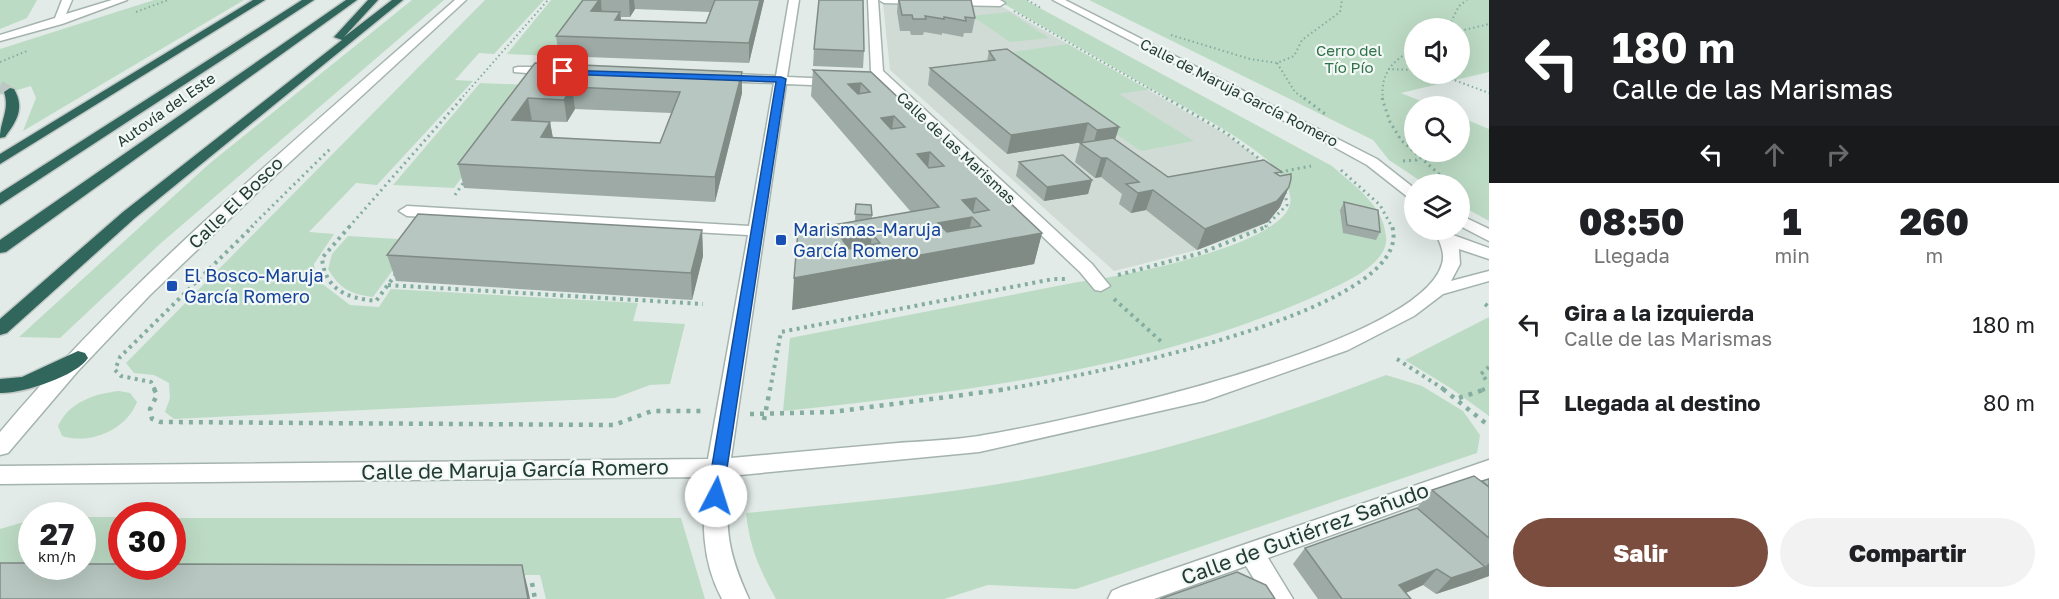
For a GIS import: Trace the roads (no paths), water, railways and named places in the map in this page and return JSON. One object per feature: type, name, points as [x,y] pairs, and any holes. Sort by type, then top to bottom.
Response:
[{"type":"highway","points":[[0,160],[260,0]]},
{"type":"highway","name":"Autovía del Este","points":[[0,200],[309,0]]},
{"type":"highway","name":"Autovía del Este","points":[[0,248],[352,0]]},
{"type":"highway","points":[[324,58],[352,20],[373,0]]},
{"type":"highway","points":[[0,329],[129,215],[398,0]]},
{"type":"highway","points":[[0,134],[15,104],[10,92]]},
{"type":"highway","points":[[0,387],[42,376],[78,358]]},
{"type":"street","points":[[58,22],[67,0]]},
{"type":"street","points":[[0,38],[58,22],[122,0]]},
{"type":"street","name":"Calle El Bosco","points":[[0,447],[78,358],[319,125],[461,0]]},
{"type":"street","points":[[736,599],[719,558],[713,522],[718,468],[794,0]]},
{"type":"street","points":[[873,0],[877,72],[889,85]]},
{"type":"street","points":[[884,0],[931,1]]},
{"type":"street","name":"Calle de Maruja García Romero","points":[[1058,0],[1341,145],[1404,186]]},
{"type":"street","points":[[942,2],[1000,3]]},
{"type":"street","points":[[518,70],[563,71]]},
{"type":"street","name":"Calle de las Marismas","points":[[700,76],[889,85],[1086,268],[1101,286]]},
{"type":"street","points":[[407,211],[757,231]]},
{"type":"street","points":[[1470,226],[1489,236]]},
{"type":"street","points":[[1470,238],[1489,243]]},
{"type":"street","name":"Calle de Maruja García Romero","points":[[0,475],[718,468],[979,444],[1193,396],[1341,346],[1408,312],[1437,290],[1451,264],[1449,240]]},
{"type":"street","points":[[1462,240],[1489,254]]},
{"type":"street","points":[[1437,290],[1489,276]]},
{"type":"street","name":"Calle de Gutiérrez Sañudo","points":[[1121,599],[1489,469]]},
{"type":"street","points":[[1252,554],[1280,599]]},
{"type":"tunnel","points":[[0,86],[10,92]]},
{"type":"place","name":"Marismas-Maruja García Romero","points":[[781,240]]},
{"type":"place","name":"El Bosco-Maruja García Romero","points":[[172,286]]},
{"type":"park label","name":"Cerro del Tío Pío","points":[[1349,60]]}]
